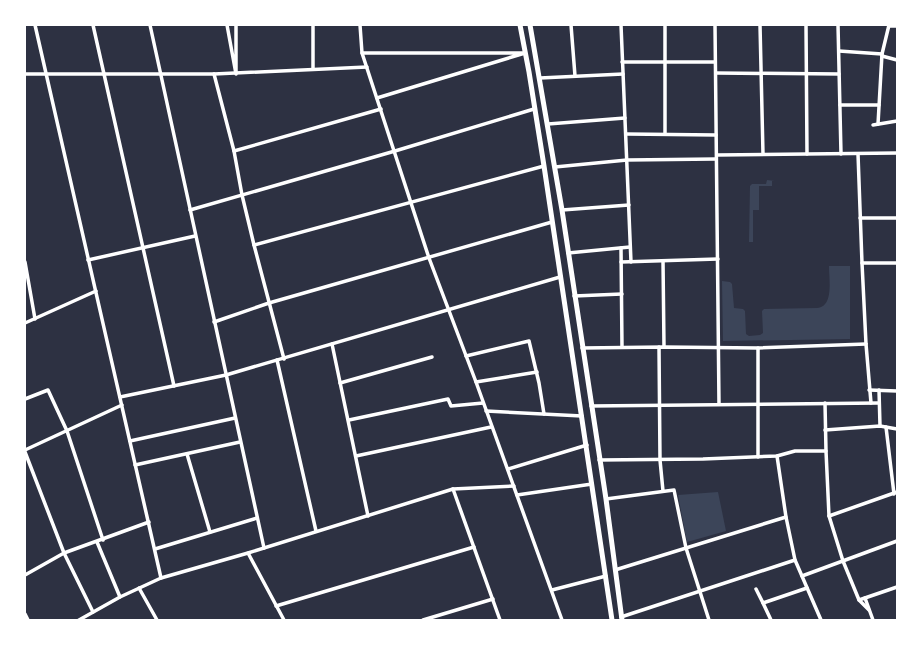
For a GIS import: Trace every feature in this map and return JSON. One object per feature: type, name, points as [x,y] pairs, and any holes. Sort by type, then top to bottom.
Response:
[{"type":"main road","points":[[520,25],[544,166],[612,620]]},
{"type":"main road","points":[[530,25],[562,210],[606,499],[622,619]]},
{"type":"main road","points":[[557,255],[568,253]]},
{"type":"street","points":[[35,25],[161,578]]},
{"type":"street","points":[[93,25],[174,386]]},
{"type":"street","points":[[150,25],[264,548]]},
{"type":"street","points":[[226,25],[236,74]]},
{"type":"street","points":[[236,25],[236,74]]},
{"type":"street","points":[[313,25],[313,70]]},
{"type":"street","points":[[360,25],[362,53],[378,98],[429,258],[508,469],[562,620]]},
{"type":"street","points":[[571,25],[575,76]]},
{"type":"street","points":[[621,25],[631,262]]},
{"type":"street","points":[[665,25],[665,134]]},
{"type":"street","points":[[715,25],[719,404]]},
{"type":"street","points":[[760,25],[763,154]]},
{"type":"street","points":[[806,25],[807,154]]},
{"type":"street","points":[[838,25],[841,154]]},
{"type":"street","points":[[878,124],[882,55],[889,26],[897,26]]},
{"type":"street","points":[[839,51],[882,55],[897,60]]},
{"type":"street","points":[[362,53],[525,54]]},
{"type":"street","points":[[378,98],[525,54]]},
{"type":"street","points":[[622,62],[716,62]]},
{"type":"street","points":[[25,74],[236,74],[367,67]]},
{"type":"street","points":[[716,73],[839,74]]},
{"type":"street","points":[[214,74],[234,151],[242,195],[254,245],[284,358]]},
{"type":"street","points":[[540,78],[623,74]]},
{"type":"street","points":[[840,105],[879,105]]},
{"type":"street","points":[[234,151],[381,109]]},
{"type":"street","points":[[190,210],[534,109]]},
{"type":"street","points":[[548,124],[625,118]]},
{"type":"street","points":[[873,125],[897,121]]},
{"type":"street","points":[[626,134],[716,135]]},
{"type":"street","points":[[555,167],[627,160],[763,154],[897,153]]},
{"type":"street","points":[[858,154],[866,344],[871,403]]},
{"type":"street","points":[[254,245],[544,166]]},
{"type":"street","points":[[562,210],[629,205]]},
{"type":"street","points":[[860,218],[897,218]]},
{"type":"street","points":[[214,322],[269,303],[552,222]]},
{"type":"street","points":[[88,260],[196,236]]},
{"type":"street","points":[[568,253],[630,247]]},
{"type":"street","points":[[621,248],[622,347]]},
{"type":"street","points":[[621,262],[718,259]]},
{"type":"street","points":[[663,261],[664,347]]},
{"type":"street","points":[[25,262],[36,319]]},
{"type":"street","points":[[862,263],[897,263]]},
{"type":"street","points":[[120,397],[226,375],[560,277]]},
{"type":"street","points":[[25,323],[96,291]]},
{"type":"street","points":[[574,296],[622,294]]},
{"type":"street","points":[[466,356],[529,341],[544,414]]},
{"type":"street","points":[[332,344],[368,516]]},
{"type":"street","points":[[582,348],[758,348],[866,344]]},
{"type":"street","points":[[659,347],[660,460],[663,492]]},
{"type":"street","points":[[758,348],[758,457]]},
{"type":"street","points":[[340,383],[432,357]]},
{"type":"street","points":[[277,360],[316,531]]},
{"type":"street","points":[[476,382],[536,372]]},
{"type":"street","points":[[25,399],[48,390],[67,431],[103,540]]},
{"type":"street","points":[[870,390],[897,391]]},
{"type":"street","points":[[879,390],[880,426]]},
{"type":"street","points":[[349,420],[448,399],[451,406],[483,403]]},
{"type":"street","points":[[825,403],[829,516],[842,561],[859,600],[869,610]]},
{"type":"street","points":[[591,406],[879,403]]},
{"type":"street","points":[[93,612],[64,553],[25,451],[122,405]]},
{"type":"street","points":[[486,411],[582,416]]},
{"type":"street","points":[[130,441],[235,418]]},
{"type":"street","points":[[825,430],[880,426],[897,428]]},
{"type":"street","points":[[356,456],[492,427]]},
{"type":"street","points":[[829,516],[895,493],[886,427]]},
{"type":"street","points":[[135,465],[240,442]]},
{"type":"street","points":[[508,469],[587,445]]},
{"type":"street","points":[[599,460],[758,457],[777,456],[795,451],[826,451]]},
{"type":"street","points":[[187,454],[210,532]]},
{"type":"street","points":[[777,456],[786,517],[795,560],[820,620]]},
{"type":"street","points":[[517,495],[592,484]]},
{"type":"street","points":[[79,620],[120,597],[161,578],[248,553],[453,489],[514,486]]},
{"type":"street","points":[[453,489],[500,620]]},
{"type":"street","points":[[606,499],[674,490],[686,548],[709,620]]},
{"type":"street","points":[[615,570],[786,517]]},
{"type":"street","points":[[155,549],[257,518]]},
{"type":"street","points":[[25,575],[64,553],[149,522]]},
{"type":"street","points":[[802,576],[897,541]]},
{"type":"street","points":[[97,542],[120,597]]},
{"type":"street","points":[[276,606],[474,547]]},
{"type":"street","points":[[248,553],[284,620]]},
{"type":"street","points":[[622,619],[700,591],[795,560]]},
{"type":"street","points":[[552,590],[606,576]]},
{"type":"street","points":[[859,600],[897,587]]},
{"type":"street","points":[[140,588],[157,620]]},
{"type":"street","points":[[763,603],[807,588]]},
{"type":"street","points":[[756,589],[771,620]]},
{"type":"street","points":[[864,598],[873,620]]},
{"type":"street","points":[[423,620],[493,600]]},
{"type":"street","points":[[25,614],[28,620]]},
{"type":"street","points":[[87,615],[89,620]]},
{"type":"street","points":[[439,615],[441,620]]},
{"type":"shaded area","points":[[767,180],[775,181],[772,181],[772,186],[759,186],[759,210],[753,210],[753,242],[749,242],[750,186],[752,184],[766,184]]},
{"type":"shaded area","points":[[829,266],[850,266],[850,339],[723,341],[722,281],[730,282],[732,284],[734,308],[743,309],[745,311],[746,334],[749,336],[760,335],[763,333],[762,311],[764,309],[817,308],[826,303],[830,285]]},
{"type":"shaded area","points":[[718,492],[726,531],[687,542],[678,495]]}]
